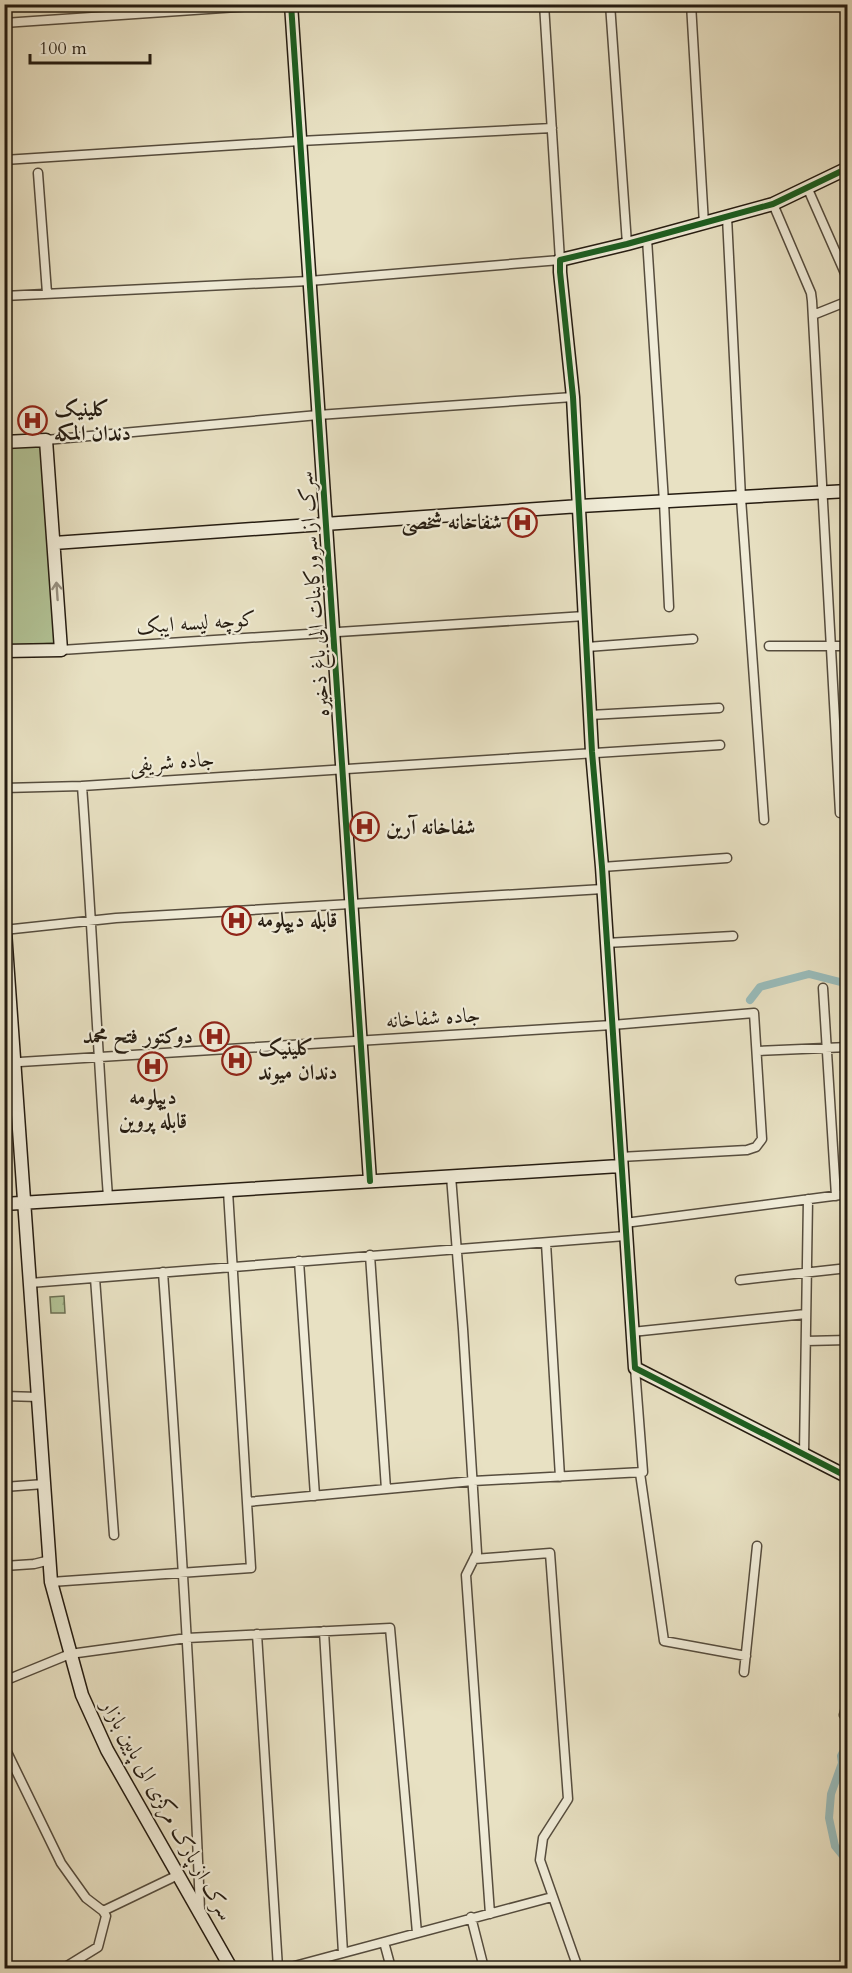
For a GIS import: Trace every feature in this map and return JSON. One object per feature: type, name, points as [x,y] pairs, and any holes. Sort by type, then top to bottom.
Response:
[{"type":"street","points":[[4,23],[280,4]]},
{"type":"street","name":"سرک از سرورکاینات الی باغ ذخیره","points":[[291,4],[370,1181]]},
{"type":"street","points":[[247,1502],[473,1481],[644,1472],[624,1222],[602,867],[592,752],[573,397],[560,260],[544,4]]},
{"type":"street","points":[[610,4],[627,244]]},
{"type":"street","points":[[691,4],[704,224]]},
{"type":"street","points":[[4,160],[552,128]]},
{"type":"street","points":[[4,296],[309,281],[560,260],[727,218],[773,204],[848,168]]},
{"type":"street","points":[[38,173],[47,293]]},
{"type":"street","points":[[807,187],[848,280]]},
{"type":"street","points":[[773,204],[811,292],[840,813]]},
{"type":"street","points":[[727,218],[741,498],[764,820]]},
{"type":"street","points":[[647,239],[669,607]]},
{"type":"street","points":[[813,315],[848,301]]},
{"type":"street","points":[[4,442],[318,415],[573,397]]},
{"type":"street","points":[[4,651],[61,650],[46,440]]},
{"type":"street","points":[[54,543],[580,506],[848,491]]},
{"type":"street","name":"کوچه لیسه ایبک","points":[[61,650],[585,616]]},
{"type":"street","points":[[587,648],[693,639]]},
{"type":"street","points":[[769,646],[848,646]]},
{"type":"street","points":[[590,715],[719,708]]},
{"type":"street","name":"جاده شریفی","points":[[4,788],[82,786],[720,745]]},
{"type":"street","points":[[82,786],[108,1197]]},
{"type":"street","points":[[602,867],[727,858]]},
{"type":"street","points":[[5,925],[351,906],[603,889]]},
{"type":"street","name":"سرک از پارک مرکزی الی پایین بازار","points":[[5,925],[10,1062],[24,1203],[51,1582],[82,1695],[107,1750],[231,1968]]},
{"type":"street","points":[[606,943],[733,936]]},
{"type":"street","points":[[823,988],[836,1196]]},
{"type":"street","name":"جاده شفاخانه","points":[[10,1062],[612,1025],[752,1012],[756,1015],[758,1051]]},
{"type":"street","points":[[4,1204],[451,1176],[747,1150],[756,1147],[762,1139],[758,1051],[848,1047]]},
{"type":"street","points":[[451,1176],[477,1553],[466,1575],[490,1914]]},
{"type":"street","points":[[51,1582],[251,1568],[228,1191]]},
{"type":"street","points":[[624,1222],[848,1194]]},
{"type":"street","points":[[804,1454],[808,1199]]},
{"type":"street","points":[[30,1283],[626,1236]]},
{"type":"street","points":[[546,1243],[560,1477]]},
{"type":"street","points":[[370,1256],[386,1490]]},
{"type":"street","points":[[299,1261],[315,1496]]},
{"type":"street","points":[[740,1280],[848,1268]]},
{"type":"street","points":[[163,1272],[184,1573],[200,1913]]},
{"type":"street","points":[[95,1278],[114,1535]]},
{"type":"street","points":[[632,1332],[806,1314]]},
{"type":"street","points":[[806,1341],[848,1340]]},
{"type":"street","points":[[635,1368],[848,1477]]},
{"type":"street","points":[[4,1396],[38,1397]]},
{"type":"street","points":[[640,1473],[664,1641],[746,1656]]},
{"type":"street","points":[[4,1486],[44,1484]]},
{"type":"street","points":[[744,1672],[757,1546]]},
{"type":"street","points":[[474,1559],[550,1553],[568,1799],[543,1838],[540,1860],[578,1968]]},
{"type":"street","points":[[4,1566],[34,1564],[50,1560]]},
{"type":"street","points":[[4,1681],[70,1654],[187,1638],[390,1628],[417,1933]]},
{"type":"street","points":[[324,1631],[343,1953]]},
{"type":"street","points":[[256,1634],[278,1968]]},
{"type":"street","points":[[844,1716],[848,1700]]},
{"type":"street","points":[[4,1746],[61,1863],[86,1898],[106,1916],[98,1947],[64,1968]]},
{"type":"street","points":[[103,1911],[178,1875]]},
{"type":"street","points":[[287,1968],[552,1897]]},
{"type":"street","points":[[471,1917],[484,1968]]},
{"type":"street","points":[[384,1942],[391,1968]]},
{"type":"green space","points":[[45,443],[57,643],[5,646],[5,445]]},
{"type":"green space","points":[[64,1296],[65,1313],[51,1313],[50,1297]]},
{"type":"waterway","points":[[750,1000],[760,987],[809,974],[848,984]]},
{"type":"waterway","points":[[848,1743],[841,1756],[842,1763],[831,1794],[829,1818],[835,1846],[848,1862]]},
{"type":"cycle path","points":[[291,4],[370,1181]]},
{"type":"cycle path","points":[[848,168],[773,204],[560,260],[573,397],[592,752],[602,867],[635,1368],[848,1477]]},
{"type":"place","name":"کلینیک دندان المکه","points":[[33,421]]},
{"type":"place","name":"شفاخانه شخصی","points":[[523,522]]},
{"type":"place","name":"شفاخانه آرین","points":[[365,827]]},
{"type":"place","name":"قابله دیپلومه","points":[[236,920]]},
{"type":"place","name":"دوکتور فتح محمد","points":[[214,1036]]},
{"type":"place","name":"کلینیک دندان میوند","points":[[237,1060]]},
{"type":"place","name":"دیپلومه قابله پروین","points":[[153,1066]]}]
